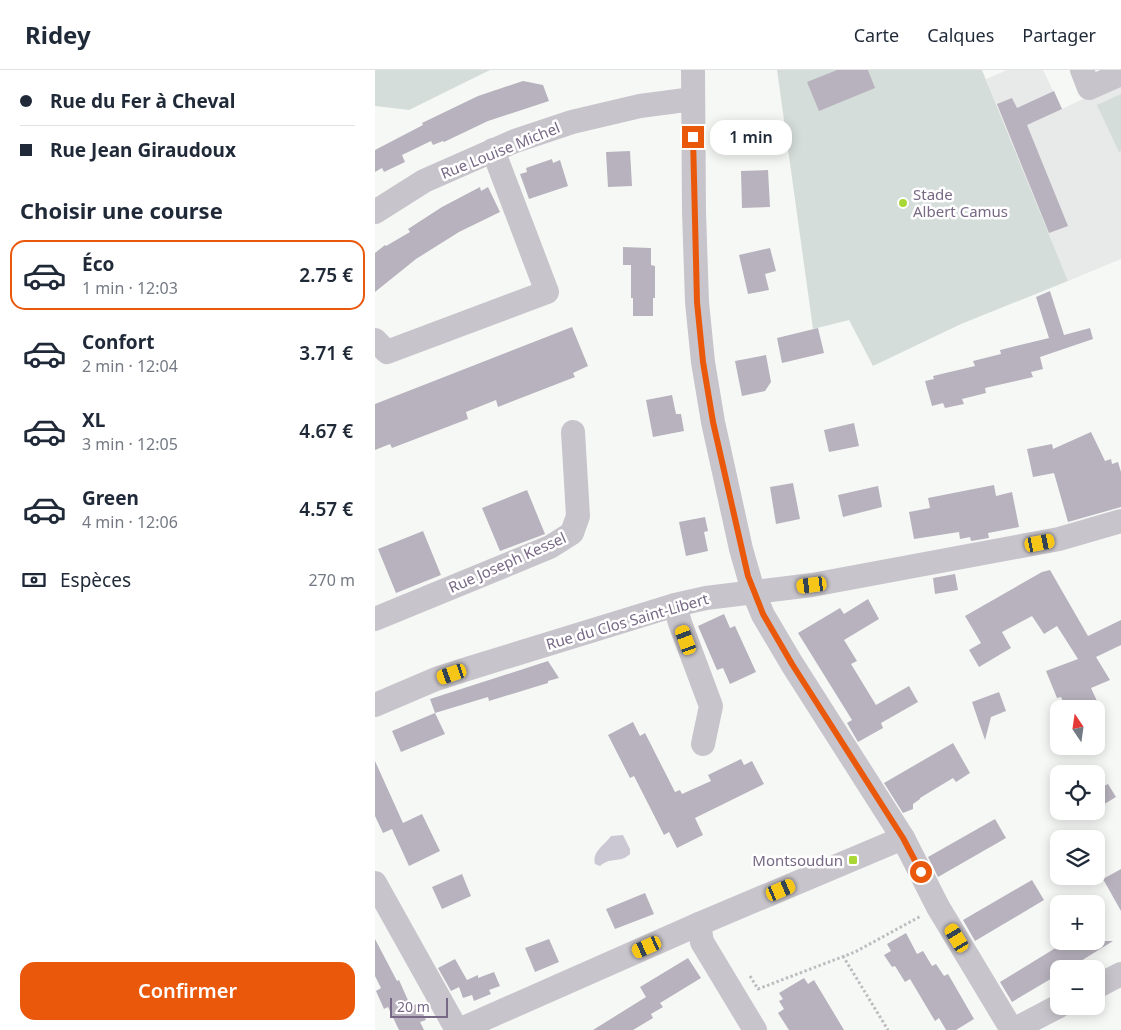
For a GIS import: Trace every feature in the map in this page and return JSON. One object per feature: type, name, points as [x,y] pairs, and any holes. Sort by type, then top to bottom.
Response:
[{"type":"street","points":[[693,70],[697,302],[703,362],[719,449],[741,549],[753,591],[763,614],[792,664],[903,838],[938,907],[1012,1030],[1050,1011]]},
{"type":"street","points":[[1082,70],[1089,88],[1121,74]]},
{"type":"street","name":"Rue Louise Michel","points":[[375,212],[424,181],[493,150],[572,122],[640,106],[693,99]]},
{"type":"street","points":[[375,340],[387,352],[547,292],[493,150]]},
{"type":"street","name":"Rue Joseph Kessel","points":[[375,619],[550,547],[572,533],[578,516],[573,432]]},
{"type":"street","name":"Rue du Clos Saint-Libert","points":[[375,705],[444,677],[675,605],[753,591],[812,585],[1049,541],[1121,521]]},
{"type":"street","points":[[675,605],[711,706],[703,744]]},
{"type":"street","points":[[375,883],[457,1030],[699,924],[903,838]]},
{"type":"street","points":[[699,924],[703,942],[755,1030]]},
{"type":"street","points":[[1105,982],[1121,974]]},
{"type":"path","points":[[748,973],[758,988],[855,952],[938,907]]},
{"type":"path","points":[[843,956],[888,1030]]},
{"type":"shaded area","points":[[375,70],[490,70],[409,110],[375,106]]},
{"type":"shaded area","points":[[777,70],[982,70],[1068,281],[961,324],[873,366],[849,320],[813,329]]},
{"type":"shaded area","points":[[1007,70],[1043,70],[1062,109],[1121,81],[1121,259],[1068,281],[986,79]]},
{"type":"shaded area","points":[[1121,94],[1121,151],[1119,152],[1097,105]]},
{"type":"shaded area","points":[[623,835],[630,849],[630,854],[622,859],[608,861],[600,866],[595,864],[597,852],[611,836]]},
{"type":"building","points":[[837,70],[868,70],[875,88],[819,111],[807,82]]},
{"type":"building","points":[[523,81],[543,85],[549,101],[488,121],[444,142],[433,145],[431,141],[402,155],[405,162],[384,172],[382,168],[375,172],[375,150],[423,125],[422,123],[478,96]]},
{"type":"building","points":[[1054,91],[1062,109],[1027,125],[1068,226],[1049,233],[997,104],[1012,98],[1017,108]]},
{"type":"building","points":[[630,151],[632,186],[608,187],[606,152]]},
{"type":"building","points":[[552,159],[553,163],[560,160],[568,186],[529,199],[520,174],[527,172],[526,168]]},
{"type":"building","points":[[768,170],[770,207],[742,208],[741,171]]},
{"type":"building","points":[[480,187],[481,191],[488,187],[500,212],[459,232],[416,259],[375,292],[375,253],[385,245],[410,232],[408,229],[442,207]]},
{"type":"building","points":[[623,247],[651,248],[651,265],[655,266],[653,316],[633,316],[631,265],[623,265]]},
{"type":"building","points":[[770,248],[776,271],[765,274],[769,290],[748,294],[739,255]]},
{"type":"building","points":[[1050,291],[1064,335],[1090,328],[1093,339],[1040,357],[1043,369],[1031,372],[1033,377],[985,388],[986,393],[962,399],[964,404],[945,408],[943,403],[932,406],[925,381],[934,379],[933,376],[975,366],[973,361],[1001,354],[1000,350],[1049,338],[1036,297]]},
{"type":"building","points":[[572,327],[588,366],[573,373],[575,377],[498,407],[496,400],[466,412],[468,419],[392,448],[390,444],[375,450],[375,404]]},
{"type":"building","points":[[818,328],[824,353],[782,363],[777,338]]},
{"type":"building","points":[[766,355],[771,382],[765,391],[742,396],[735,361]]},
{"type":"building","points":[[672,395],[676,414],[681,414],[684,431],[653,437],[646,400]]},
{"type":"building","points":[[854,423],[859,446],[829,452],[824,430]]},
{"type":"building","points":[[1091,432],[1105,461],[1111,459],[1112,464],[1118,462],[1121,472],[1121,507],[1068,522],[1054,473],[1033,477],[1027,449],[1052,444],[1053,449]]},
{"type":"building","points":[[793,483],[800,519],[776,524],[770,487]]},
{"type":"building","points":[[994,485],[996,496],[1012,492],[1019,527],[988,533],[989,538],[971,541],[970,537],[960,539],[959,532],[914,539],[909,512],[930,508],[928,498]]},
{"type":"building","points":[[878,486],[882,507],[843,517],[838,495]]},
{"type":"building","points":[[527,490],[545,534],[500,551],[482,508]]},
{"type":"building","points":[[705,517],[708,531],[704,532],[708,551],[686,556],[679,522]]},
{"type":"building","points":[[423,531],[441,575],[396,593],[378,549]]},
{"type":"building","points":[[1050,570],[1088,636],[1121,620],[1121,645],[1096,657],[1110,680],[1091,688],[1097,700],[1062,700],[1061,697],[1057,698],[1046,671],[1078,659],[1057,626],[1044,634],[1032,616],[1002,632],[1011,648],[979,667],[969,650],[981,643],[965,616],[1042,572]]},
{"type":"building","points":[[955,574],[958,590],[935,594],[933,578]]},
{"type":"building","points":[[868,599],[879,619],[844,640],[857,661],[851,664],[876,705],[909,686],[918,702],[881,723],[883,728],[858,742],[847,723],[852,720],[798,633],[840,608],[844,614]]},
{"type":"building","points":[[724,614],[730,628],[735,626],[756,672],[730,684],[723,668],[717,670],[698,626]]},
{"type":"building","points":[[548,661],[559,678],[489,701],[488,697],[435,713],[430,699]]},
{"type":"building","points":[[999,692],[1006,711],[991,717],[985,740],[972,702]]},
{"type":"building","points":[[435,713],[445,734],[401,752],[392,731]]},
{"type":"building","points":[[633,722],[640,736],[645,733],[675,792],[680,790],[682,794],[711,781],[708,775],[741,759],[744,765],[752,761],[764,784],[695,818],[703,835],[677,848],[669,832],[664,835],[634,776],[630,778],[608,735]]},
{"type":"building","points":[[953,743],[970,773],[956,782],[953,778],[920,798],[913,804],[913,809],[903,813],[884,783]]},
{"type":"building","points":[[375,761],[403,823],[422,814],[440,851],[409,866],[392,829],[383,833],[375,816]]},
{"type":"building","points":[[1108,784],[1116,797],[1105,804],[1105,786]]},
{"type":"building","points":[[995,819],[1006,838],[938,877],[928,857]]},
{"type":"building","points":[[1121,869],[1121,911],[1105,883],[1105,878]]},
{"type":"building","points":[[462,874],[471,896],[442,909],[432,887]]},
{"type":"building","points":[[1032,880],[1044,900],[975,941],[963,920]]},
{"type":"building","points":[[645,893],[654,914],[615,929],[606,909]]},
{"type":"building","points":[[906,933],[917,954],[923,951],[932,966],[936,964],[944,976],[948,974],[974,1019],[956,1030],[946,1030],[939,1018],[935,1021],[910,979],[905,982],[895,966],[892,967],[884,955],[891,951],[887,944]]},
{"type":"building","points":[[375,939],[397,981],[399,980],[411,1007],[418,1003],[426,1020],[420,1022],[424,1030],[399,1030],[388,1007],[384,1009],[376,991],[381,988],[375,976]]},
{"type":"building","points":[[549,939],[559,962],[535,972],[525,948]]},
{"type":"building","points":[[1105,941],[1113,941],[1105,946]]},
{"type":"building","points":[[1052,950],[1099,950],[1082,960],[1050,960],[1050,979],[1012,1002],[1000,982]]},
{"type":"building","points":[[688,958],[701,978],[660,1003],[663,1007],[651,1014],[653,1018],[633,1030],[593,1030],[646,997],[640,987]]},
{"type":"building","points":[[455,959],[467,980],[478,975],[478,978],[494,972],[500,986],[489,990],[491,994],[474,1001],[472,995],[463,998],[459,987],[451,991],[438,968]]},
{"type":"building","points":[[804,978],[808,984],[814,980],[844,1030],[789,1030],[778,1013],[784,1009],[779,1001],[783,999],[779,993]]},
{"type":"place","name":"Stade Albert Camus","points":[[903,203]]},
{"type":"place","name":"Montsoudun","points":[[853,860]]},
{"type":"route","points":[[693,137],[697,302],[703,362],[713,422],[748,576],[763,614],[792,664],[903,838],[921,872]]}]
